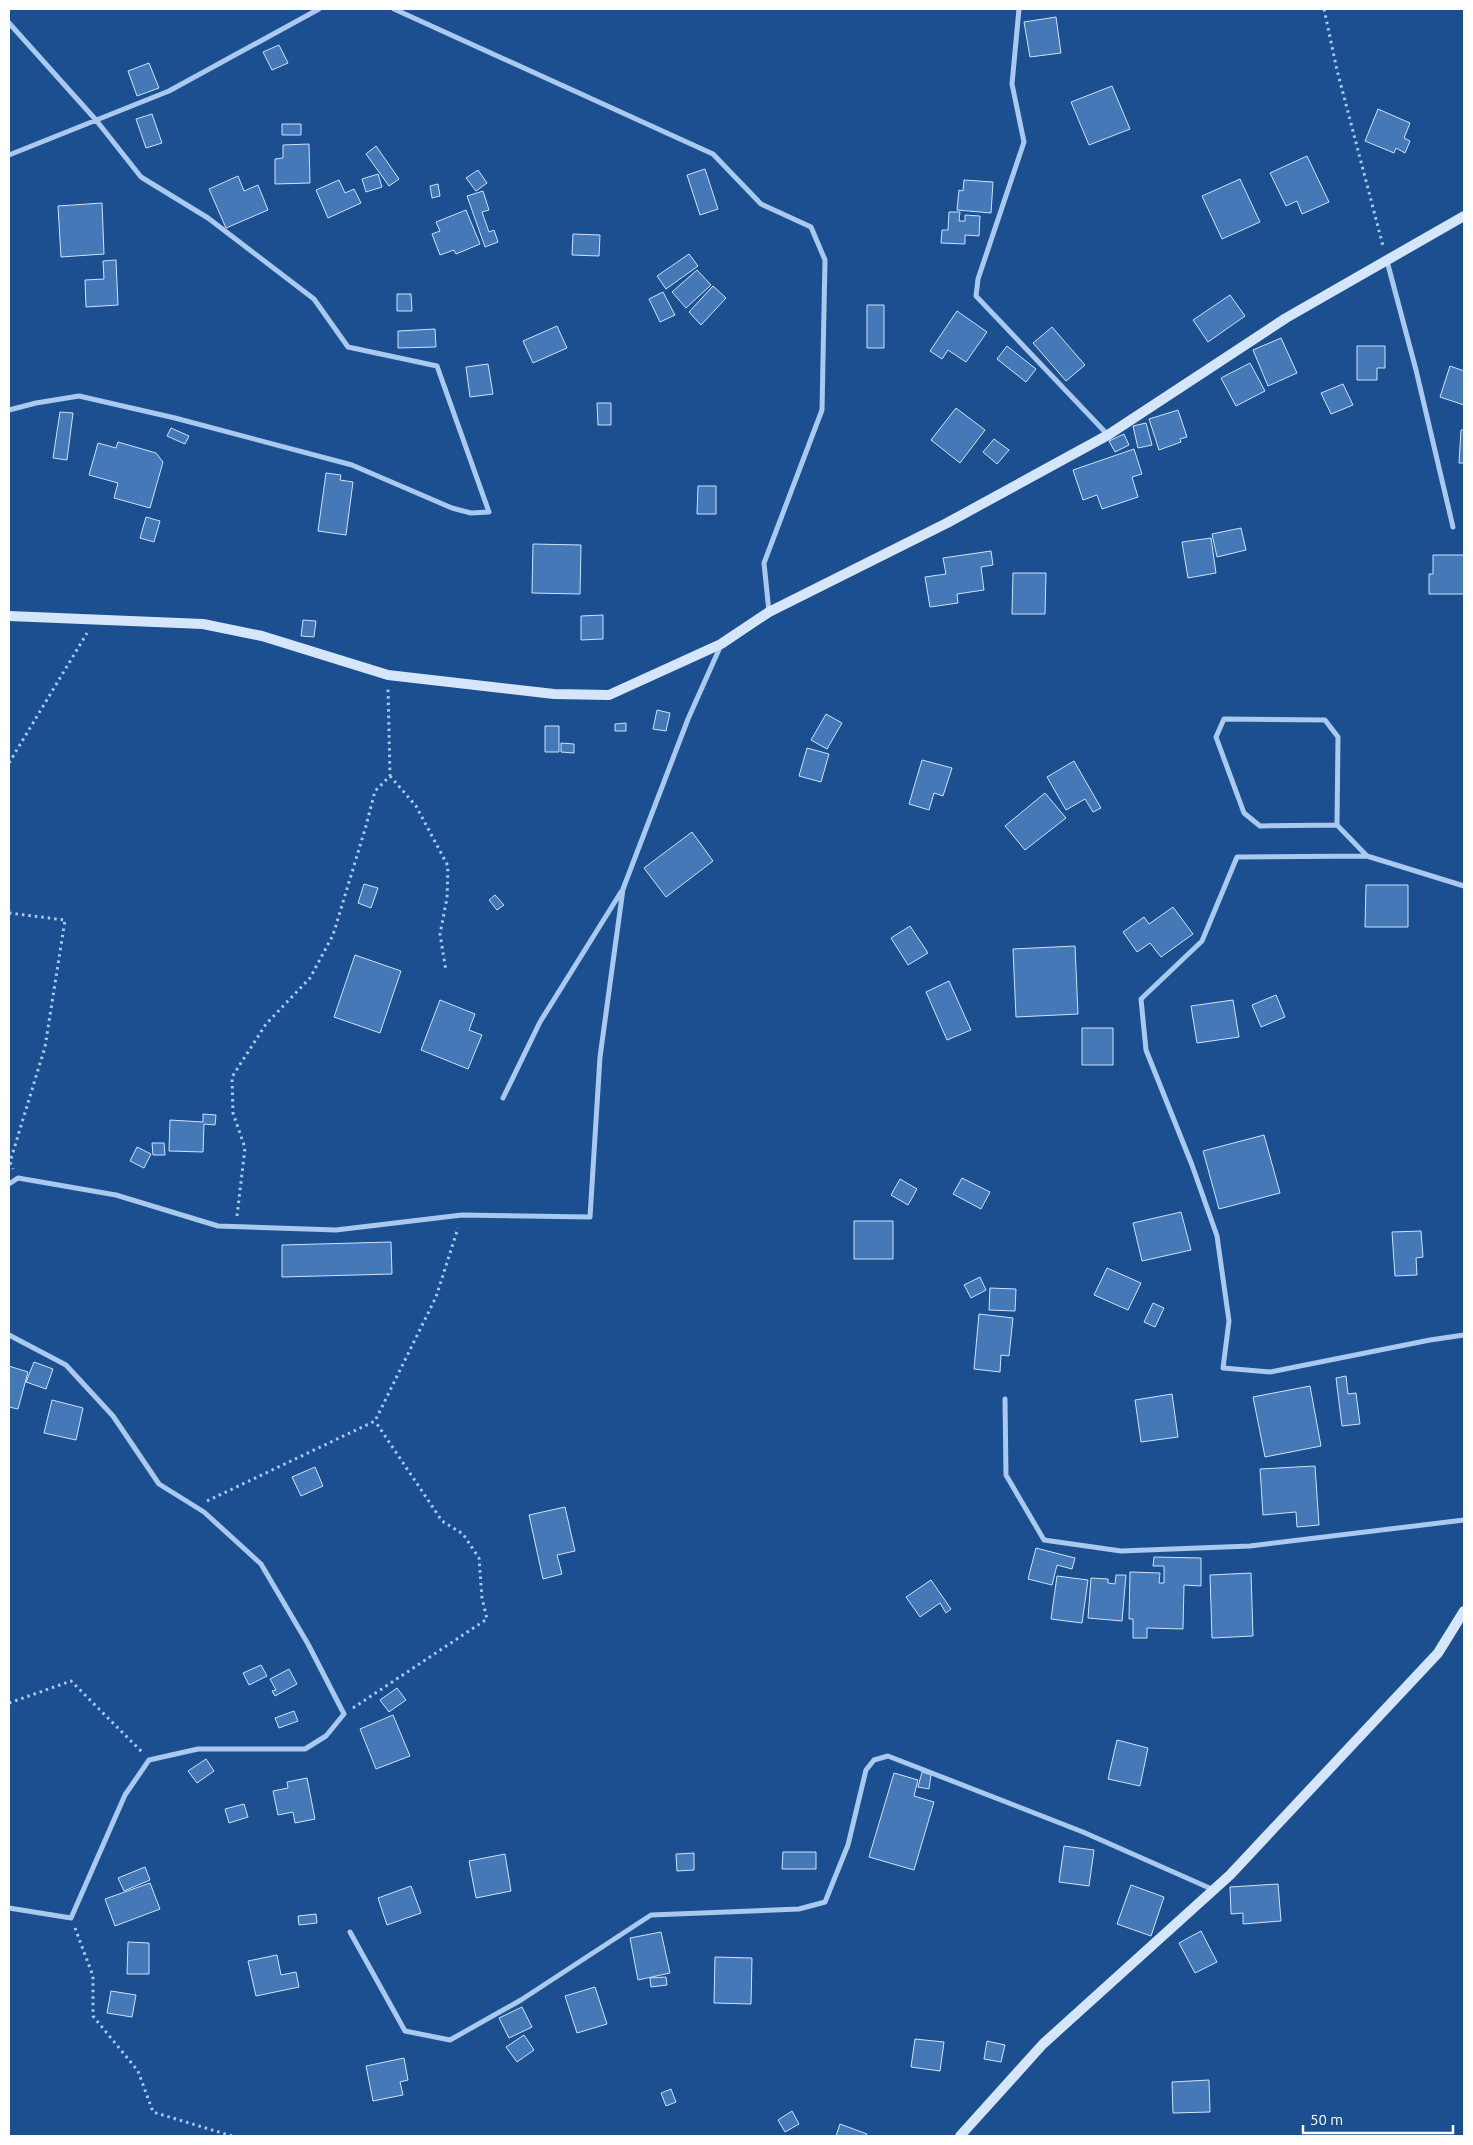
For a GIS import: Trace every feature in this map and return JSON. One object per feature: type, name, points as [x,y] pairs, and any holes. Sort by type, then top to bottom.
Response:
[{"type":"street","points":[[9,155],[168,91],[319,9]]},
{"type":"street","points":[[394,9],[713,154],[761,204],[811,227],[826,260],[822,410],[764,563],[769,612]]},
{"type":"street","points":[[1019,9],[1012,84],[1024,142],[978,279],[976,296],[1108,435]]},
{"type":"street","points":[[9,23],[96,120],[141,177],[208,218],[314,299],[348,347],[437,366],[489,512],[471,514],[452,508],[352,465],[175,418],[79,396],[36,403],[9,410]]},
{"type":"street","points":[[9,616],[203,624],[262,636],[388,675],[554,694],[609,695],[721,644],[769,612],[947,522],[1108,435],[1286,318],[1464,216]]},
{"type":"street","points":[[1387,261],[1416,370],[1453,527]]},
{"type":"street","points":[[503,1098],[540,1022],[623,890],[688,719],[721,644]]},
{"type":"street","points":[[1337,825],[1260,826],[1244,813],[1216,737],[1224,719],[1325,720],[1338,736],[1337,825],[1367,856]]},
{"type":"street","points":[[1464,886],[1367,856],[1237,857],[1202,941],[1141,999],[1146,1050],[1192,1165],[1217,1236],[1229,1321],[1223,1368],[1270,1372],[1464,1335]]},
{"type":"street","points":[[9,1184],[18,1178],[116,1195],[218,1226],[336,1230],[462,1215],[590,1217],[600,1057],[623,890]]},
{"type":"street","points":[[9,1335],[66,1365],[113,1416],[159,1484],[204,1512],[262,1564],[308,1644],[344,1714],[326,1736],[305,1749],[198,1749],[149,1760],[125,1795],[71,1918],[9,1908]]},
{"type":"street","points":[[1005,1399],[1006,1475],[1044,1540],[1121,1550],[1250,1546],[1464,1520]]},
{"type":"street","points":[[960,2136],[1043,2044],[1230,1875],[1438,1653],[1464,1611]]},
{"type":"street","points":[[350,1932],[405,2031],[450,2040],[521,2000],[651,1915],[800,1909],[825,1902],[848,1845],[866,1770],[874,1760],[888,1756],[1083,1832],[1214,1890]]},
{"type":"path","points":[[1324,9],[1337,70],[1387,261]]},
{"type":"path","points":[[9,763],[95,620]]},
{"type":"path","points":[[388,675],[390,776],[416,806],[448,866],[448,898],[440,934],[446,971]]},
{"type":"path","points":[[236,1226],[245,1148],[233,1113],[232,1077],[266,1024],[310,978],[333,935],[375,791],[390,776]]},
{"type":"path","points":[[9,913],[65,920],[45,1047],[10,1162],[18,1178]]},
{"type":"path","points":[[195,1506],[375,1421],[436,1297],[462,1215]]},
{"type":"path","points":[[344,1714],[487,1619],[482,1598],[479,1558],[463,1534],[442,1520],[375,1421]]},
{"type":"path","points":[[9,1703],[71,1681],[149,1760]]},
{"type":"path","points":[[71,1918],[93,1976],[93,2016],[138,2071],[153,2112],[232,2136]]},
{"type":"building","points":[[1056,17],[1061,53],[1030,57],[1024,22]]},
{"type":"building","points":[[279,45],[288,63],[272,70],[263,52]]},
{"type":"building","points":[[149,63],[159,88],[137,96],[128,71]]},
{"type":"building","points":[[1112,86],[1130,129],[1089,145],[1071,102]]},
{"type":"building","points":[[1378,109],[1410,123],[1404,138],[1410,141],[1405,153],[1396,148],[1394,153],[1365,141]]},
{"type":"building","points":[[152,114],[162,143],[146,148],[136,119]]},
{"type":"building","points":[[282,124],[301,124],[301,135],[282,135]]},
{"type":"building","points":[[309,144],[310,183],[275,184],[275,159],[283,158],[283,145]]},
{"type":"building","points":[[376,146],[399,179],[389,186],[366,154]]},
{"type":"building","points":[[1307,156],[1329,202],[1302,214],[1297,201],[1286,206],[1270,173]]},
{"type":"building","points":[[705,169],[718,209],[700,215],[687,175]]},
{"type":"building","points":[[478,170],[487,183],[476,191],[466,178]]},
{"type":"building","points":[[378,174],[382,187],[366,192],[362,179]]},
{"type":"building","points":[[238,176],[244,191],[258,185],[268,210],[226,228],[209,189]]},
{"type":"building","points":[[1240,179],[1260,222],[1222,239],[1202,196]]},
{"type":"building","points":[[339,180],[345,193],[354,189],[361,203],[328,218],[316,190]]},
{"type":"building","points":[[964,180],[993,182],[991,213],[957,210],[959,190],[963,191]]},
{"type":"building","points":[[438,184],[440,196],[432,198],[430,186]]},
{"type":"building","points":[[483,191],[489,210],[482,212],[489,232],[494,230],[498,242],[485,247],[467,196]]},
{"type":"building","points":[[102,203],[104,254],[61,257],[58,206]]},
{"type":"building","points":[[466,210],[480,244],[456,254],[454,250],[440,255],[432,234],[440,231],[436,222]]},
{"type":"building","points":[[949,212],[960,212],[959,221],[965,221],[965,215],[980,216],[979,236],[965,235],[965,244],[941,243],[942,230],[948,230]]},
{"type":"building","points":[[573,234],[600,235],[599,256],[572,255]]},
{"type":"building","points":[[689,254],[698,266],[666,289],[657,276]]},
{"type":"building","points":[[116,260],[118,305],[86,307],[85,280],[104,279],[103,261]]},
{"type":"building","points":[[697,270],[711,285],[686,308],[672,292]]},
{"type":"building","points":[[713,286],[726,298],[701,325],[689,312]]},
{"type":"building","points":[[663,292],[675,315],[660,322],[649,299]]},
{"type":"building","points":[[397,294],[411,294],[412,311],[397,311]]},
{"type":"building","points":[[1230,295],[1245,316],[1208,342],[1193,320]]},
{"type":"building","points":[[867,305],[884,305],[884,348],[867,348]]},
{"type":"building","points":[[957,311],[987,332],[966,362],[948,350],[942,359],[930,351]]},
{"type":"building","points":[[557,326],[567,348],[533,363],[523,341]]},
{"type":"building","points":[[1052,327],[1085,365],[1066,381],[1033,343]]},
{"type":"building","points":[[435,329],[436,347],[398,348],[398,331]]},
{"type":"building","points":[[1281,338],[1297,373],[1268,386],[1253,350]]},
{"type":"building","points":[[1007,346],[1036,369],[1026,382],[997,359]]},
{"type":"building","points":[[1357,346],[1385,346],[1385,368],[1377,368],[1377,380],[1357,380]]},
{"type":"building","points":[[1250,363],[1265,391],[1236,406],[1221,378]]},
{"type":"building","points":[[488,364],[493,394],[470,397],[466,367]]},
{"type":"building","points":[[1450,366],[1464,371],[1464,405],[1440,397]]},
{"type":"building","points":[[1343,384],[1353,405],[1331,414],[1321,393]]},
{"type":"building","points":[[597,403],[611,403],[611,425],[598,425]]},
{"type":"building","points":[[956,408],[985,430],[960,463],[931,440]]},
{"type":"building","points":[[1178,410],[1187,437],[1180,439],[1181,442],[1159,450],[1149,419]]},
{"type":"building","points":[[60,412],[73,413],[67,460],[53,458]]},
{"type":"building","points":[[1146,423],[1152,445],[1138,448],[1133,426]]},
{"type":"building","points":[[171,428],[189,436],[185,444],[167,436]]},
{"type":"building","points":[[1461,430],[1464,430],[1464,463],[1459,463]]},
{"type":"building","points":[[1124,434],[1129,445],[1115,452],[1109,441]]},
{"type":"building","points":[[994,439],[1009,450],[997,464],[983,452]]},
{"type":"building","points":[[118,442],[156,453],[163,462],[150,508],[114,498],[118,483],[89,475],[98,443],[116,448]]},
{"type":"building","points":[[1134,449],[1142,474],[1132,477],[1138,497],[1102,509],[1097,495],[1083,500],[1073,470]]},
{"type":"building","points":[[326,473],[341,475],[340,480],[353,482],[346,535],[318,531]]},
{"type":"building","points":[[698,486],[716,486],[716,514],[697,514]]},
{"type":"building","points":[[146,517],[160,521],[154,542],[140,538]]},
{"type":"building","points":[[1241,528],[1246,550],[1217,557],[1212,534]]},
{"type":"building","points":[[1211,538],[1216,573],[1188,578],[1182,542]]},
{"type":"building","points":[[533,544],[581,545],[580,594],[532,593]]},
{"type":"building","points":[[991,551],[993,565],[981,567],[984,590],[957,594],[958,603],[930,607],[925,577],[946,574],[943,558]]},
{"type":"building","points":[[1433,555],[1464,555],[1464,594],[1429,594],[1429,574],[1433,574]]},
{"type":"building","points":[[1013,573],[1046,573],[1045,614],[1012,614]]},
{"type":"building","points":[[603,615],[603,639],[581,640],[581,616]]},
{"type":"building","points":[[303,620],[316,621],[314,637],[301,636]]},
{"type":"building","points":[[657,710],[670,713],[666,731],[653,729]]},
{"type":"building","points":[[826,714],[842,723],[827,749],[811,740]]},
{"type":"building","points":[[626,723],[626,731],[615,731],[615,724]]},
{"type":"building","points":[[545,726],[559,726],[559,752],[545,752]]},
{"type":"building","points":[[561,743],[574,744],[574,753],[561,752]]},
{"type":"building","points":[[807,748],[829,754],[821,782],[799,776]]},
{"type":"building","points":[[922,760],[952,768],[943,796],[934,793],[929,810],[909,804]]},
{"type":"building","points":[[1074,761],[1101,808],[1093,812],[1085,799],[1066,810],[1047,777]]},
{"type":"building","points":[[1045,793],[1066,818],[1025,850],[1005,826]]},
{"type":"building","points":[[692,832],[713,861],[666,897],[644,868]]},
{"type":"building","points":[[364,884],[378,888],[371,908],[358,903]]},
{"type":"building","points":[[1366,885],[1408,885],[1408,927],[1365,927]]},
{"type":"building","points":[[495,895],[504,905],[497,910],[489,900]]},
{"type":"building","points":[[1173,907],[1193,934],[1161,957],[1150,943],[1137,952],[1123,932],[1144,917],[1149,924]]},
{"type":"building","points":[[910,926],[928,953],[908,965],[891,938]]},
{"type":"building","points":[[1075,946],[1078,1014],[1016,1017],[1013,949]]},
{"type":"building","points":[[355,955],[401,971],[380,1033],[334,1017]]},
{"type":"building","points":[[949,981],[971,1030],[947,1040],[926,992]]},
{"type":"building","points":[[1276,995],[1285,1017],[1261,1027],[1252,1005]]},
{"type":"building","points":[[440,1000],[475,1014],[469,1030],[482,1035],[468,1069],[421,1050]]},
{"type":"building","points":[[1233,1000],[1239,1037],[1197,1043],[1191,1006]]},
{"type":"building","points":[[1082,1028],[1113,1028],[1113,1065],[1082,1065]]},
{"type":"building","points":[[203,1114],[216,1115],[215,1125],[204,1124],[203,1152],[169,1151],[170,1120],[203,1122]]},
{"type":"building","points":[[1264,1135],[1280,1193],[1219,1209],[1203,1151]]},
{"type":"building","points":[[152,1143],[164,1143],[165,1155],[153,1155]]},
{"type":"building","points":[[137,1147],[151,1154],[144,1168],[130,1161]]},
{"type":"building","points":[[962,1178],[990,1192],[981,1209],[953,1194]]},
{"type":"building","points":[[900,1179],[917,1189],[908,1205],[891,1195]]},
{"type":"building","points":[[1181,1212],[1191,1250],[1142,1261],[1133,1223]]},
{"type":"building","points":[[854,1221],[893,1221],[893,1259],[854,1259]]},
{"type":"building","points":[[1421,1231],[1423,1257],[1416,1258],[1417,1275],[1395,1276],[1392,1232]]},
{"type":"building","points":[[391,1242],[392,1274],[282,1277],[282,1245]]},
{"type":"building","points":[[1107,1268],[1141,1283],[1128,1310],[1094,1295]]},
{"type":"building","points":[[980,1277],[986,1290],[971,1298],[964,1285]]},
{"type":"building","points":[[990,1288],[1016,1289],[1015,1311],[989,1310]]},
{"type":"building","points":[[1153,1303],[1164,1308],[1155,1327],[1144,1322]]},
{"type":"building","points":[[979,1314],[1013,1318],[1009,1356],[1001,1355],[1000,1372],[974,1369]]},
{"type":"building","points":[[34,1362],[53,1369],[46,1389],[26,1382]]},
{"type":"building","points":[[9,1366],[28,1372],[18,1409],[9,1407]]},
{"type":"building","points":[[1346,1376],[1348,1394],[1356,1393],[1360,1424],[1342,1426],[1336,1378]]},
{"type":"building","points":[[1310,1386],[1321,1446],[1265,1457],[1253,1397]]},
{"type":"building","points":[[1172,1394],[1178,1437],[1141,1442],[1135,1400]]},
{"type":"building","points":[[52,1400],[83,1408],[76,1440],[44,1433]]},
{"type":"building","points":[[1315,1466],[1319,1525],[1297,1527],[1296,1512],[1263,1515],[1260,1469]]},
{"type":"building","points":[[315,1467],[323,1486],[301,1496],[292,1477]]},
{"type":"building","points":[[565,1507],[575,1551],[557,1555],[562,1574],[543,1579],[529,1515]]},
{"type":"building","points":[[1036,1548],[1075,1558],[1072,1569],[1057,1565],[1052,1585],[1028,1579]]},
{"type":"building","points":[[1154,1557],[1201,1558],[1201,1586],[1184,1585],[1183,1629],[1147,1628],[1147,1638],[1133,1638],[1133,1619],[1129,1619],[1130,1572],[1160,1573],[1159,1583],[1164,1583],[1164,1566],[1153,1566]]},
{"type":"building","points":[[1251,1573],[1253,1636],[1212,1638],[1210,1575]]},
{"type":"building","points":[[1116,1575],[1126,1575],[1122,1621],[1088,1618],[1091,1578],[1108,1579],[1108,1583],[1115,1584]]},
{"type":"building","points":[[1057,1576],[1088,1580],[1082,1623],[1051,1619]]},
{"type":"building","points":[[931,1580],[951,1609],[946,1613],[940,1603],[920,1617],[906,1597]]},
{"type":"building","points":[[261,1665],[267,1676],[249,1685],[243,1673]]},
{"type":"building","points":[[289,1669],[297,1684],[275,1696],[272,1691],[276,1690],[270,1679]]},
{"type":"building","points":[[397,1688],[406,1700],[389,1712],[380,1700]]},
{"type":"building","points":[[294,1711],[298,1721],[279,1728],[275,1718]]},
{"type":"building","points":[[393,1715],[410,1756],[376,1769],[360,1729]]},
{"type":"building","points":[[1117,1740],[1148,1748],[1140,1786],[1108,1779]]},
{"type":"building","points":[[206,1759],[214,1771],[197,1783],[188,1771]]},
{"type":"building","points":[[922,1772],[931,1775],[929,1789],[918,1787]]},
{"type":"building","points":[[894,1773],[918,1780],[914,1796],[934,1802],[914,1870],[869,1857]]},
{"type":"building","points":[[307,1778],[315,1819],[295,1823],[293,1812],[278,1815],[273,1791],[288,1788],[287,1782]]},
{"type":"building","points":[[244,1804],[248,1817],[229,1823],[225,1809]]},
{"type":"building","points":[[1064,1846],[1094,1850],[1089,1886],[1059,1882]]},
{"type":"building","points":[[783,1852],[816,1852],[816,1869],[782,1869]]},
{"type":"building","points":[[694,1853],[694,1870],[677,1871],[676,1854]]},
{"type":"building","points":[[505,1854],[511,1891],[476,1898],[469,1861]]},
{"type":"building","points":[[145,1867],[150,1880],[124,1891],[118,1878]]},
{"type":"building","points":[[150,1883],[160,1909],[115,1926],[105,1899]]},
{"type":"building","points":[[1278,1884],[1281,1921],[1243,1924],[1243,1913],[1231,1914],[1230,1887]]},
{"type":"building","points":[[1131,1885],[1164,1897],[1151,1936],[1117,1924]]},
{"type":"building","points":[[411,1886],[421,1913],[387,1925],[378,1898]]},
{"type":"building","points":[[316,1914],[317,1923],[299,1925],[298,1916]]},
{"type":"building","points":[[1201,1931],[1217,1962],[1195,1973],[1179,1943]]},
{"type":"building","points":[[661,1932],[670,1973],[638,1980],[630,1938]]},
{"type":"building","points":[[128,1942],[149,1943],[149,1974],[127,1974]]},
{"type":"building","points":[[277,1955],[281,1975],[296,1972],[299,1987],[256,1996],[248,1961]]},
{"type":"building","points":[[715,1957],[752,1958],[751,2004],[714,2003]]},
{"type":"building","points":[[666,1977],[667,1985],[651,1987],[650,1978]]},
{"type":"building","points":[[595,1987],[607,2024],[577,2033],[565,1996]]},
{"type":"building","points":[[111,1991],[136,1995],[132,2017],[107,2013]]},
{"type":"building","points":[[522,2007],[532,2027],[509,2038],[499,2018]]},
{"type":"building","points":[[524,2035],[534,2050],[517,2062],[506,2047]]},
{"type":"building","points":[[915,2039],[944,2042],[940,2071],[911,2067]]},
{"type":"building","points":[[987,2041],[1005,2045],[1001,2062],[984,2059]]},
{"type":"building","points":[[404,2058],[408,2080],[400,2082],[403,2095],[373,2101],[366,2066]]},
{"type":"building","points":[[1209,2080],[1210,2112],[1173,2113],[1172,2082]]},
{"type":"building","points":[[671,2089],[676,2102],[666,2106],[661,2093]]},
{"type":"building","points":[[792,2111],[799,2124],[785,2132],[778,2120]]},
{"type":"building","points":[[840,2124],[867,2134],[866,2136],[836,2136]]}]
